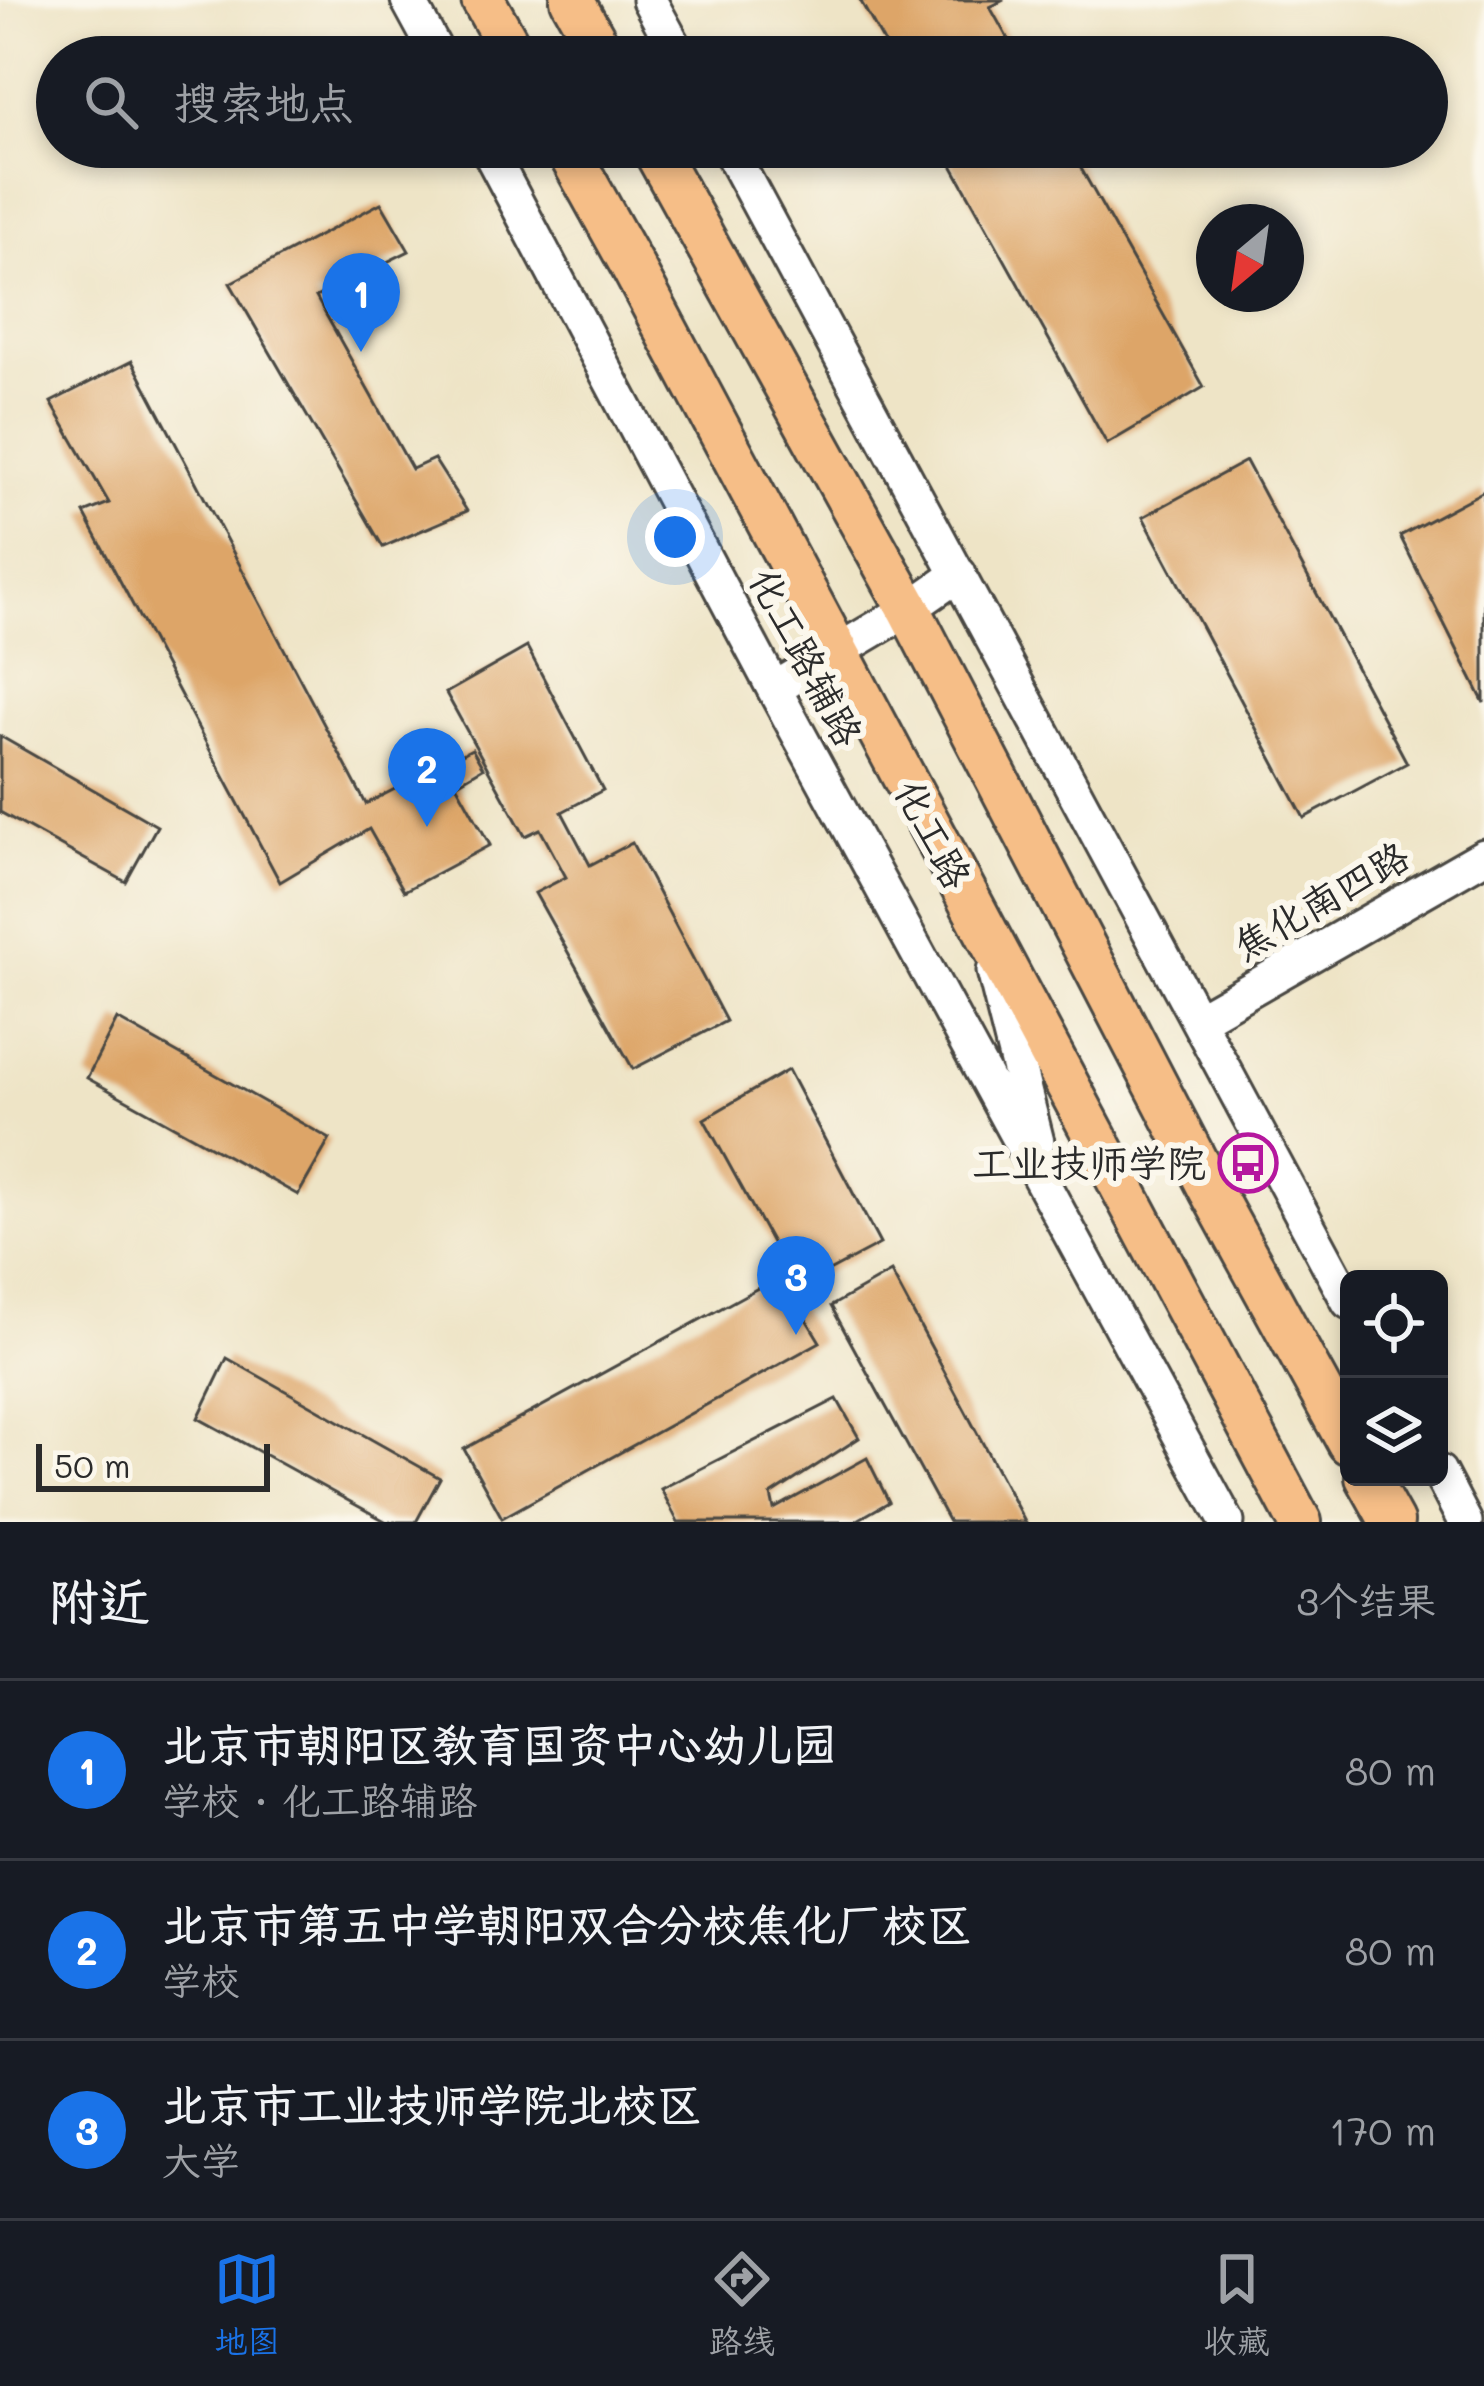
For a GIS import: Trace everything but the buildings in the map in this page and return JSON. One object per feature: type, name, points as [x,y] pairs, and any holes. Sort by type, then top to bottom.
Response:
[{"type":"main road","points":[[483,0],[503,36]]},
{"type":"main road","points":[[572,0],[592,36]]},
{"type":"main road","name":"化工路","points":[[578,168],[1300,1522]]},
{"type":"main road","name":"化工路","points":[[665,168],[909,609],[1211,1190],[1340,1426]]},
{"type":"main road","points":[[1372,1486],[1392,1522]]},
{"type":"street","points":[[408,0],[428,36]]},
{"type":"street","points":[[648,0],[654,36]]},
{"type":"street","points":[[648,0],[668,36]]},
{"type":"street","name":"化工路辅路","points":[[498,168],[774,689],[1227,1522]]},
{"type":"street","points":[[682,168],[692,216]]},
{"type":"street","points":[[739,168],[1340,1285]]},
{"type":"street","points":[[774,689],[959,574]]},
{"type":"street","name":"焦化南四路","points":[[1199,1019],[1484,856]]},
{"type":"street","points":[[983,928],[1049,1191]]},
{"type":"street","points":[[1444,1486],[1457,1519]]},
{"type":"place","name":"北京市朝阳区教育国资中心幼儿园","points":[[361,352]]},
{"type":"place","name":"北京市第五中学朝阳双合分校焦化厂校区","points":[[427,827]]},
{"type":"place","name":"工业技师学院","points":[[1248,1163]]},
{"type":"place","name":"北京市工业技师学院北校区","points":[[796,1335]]}]
